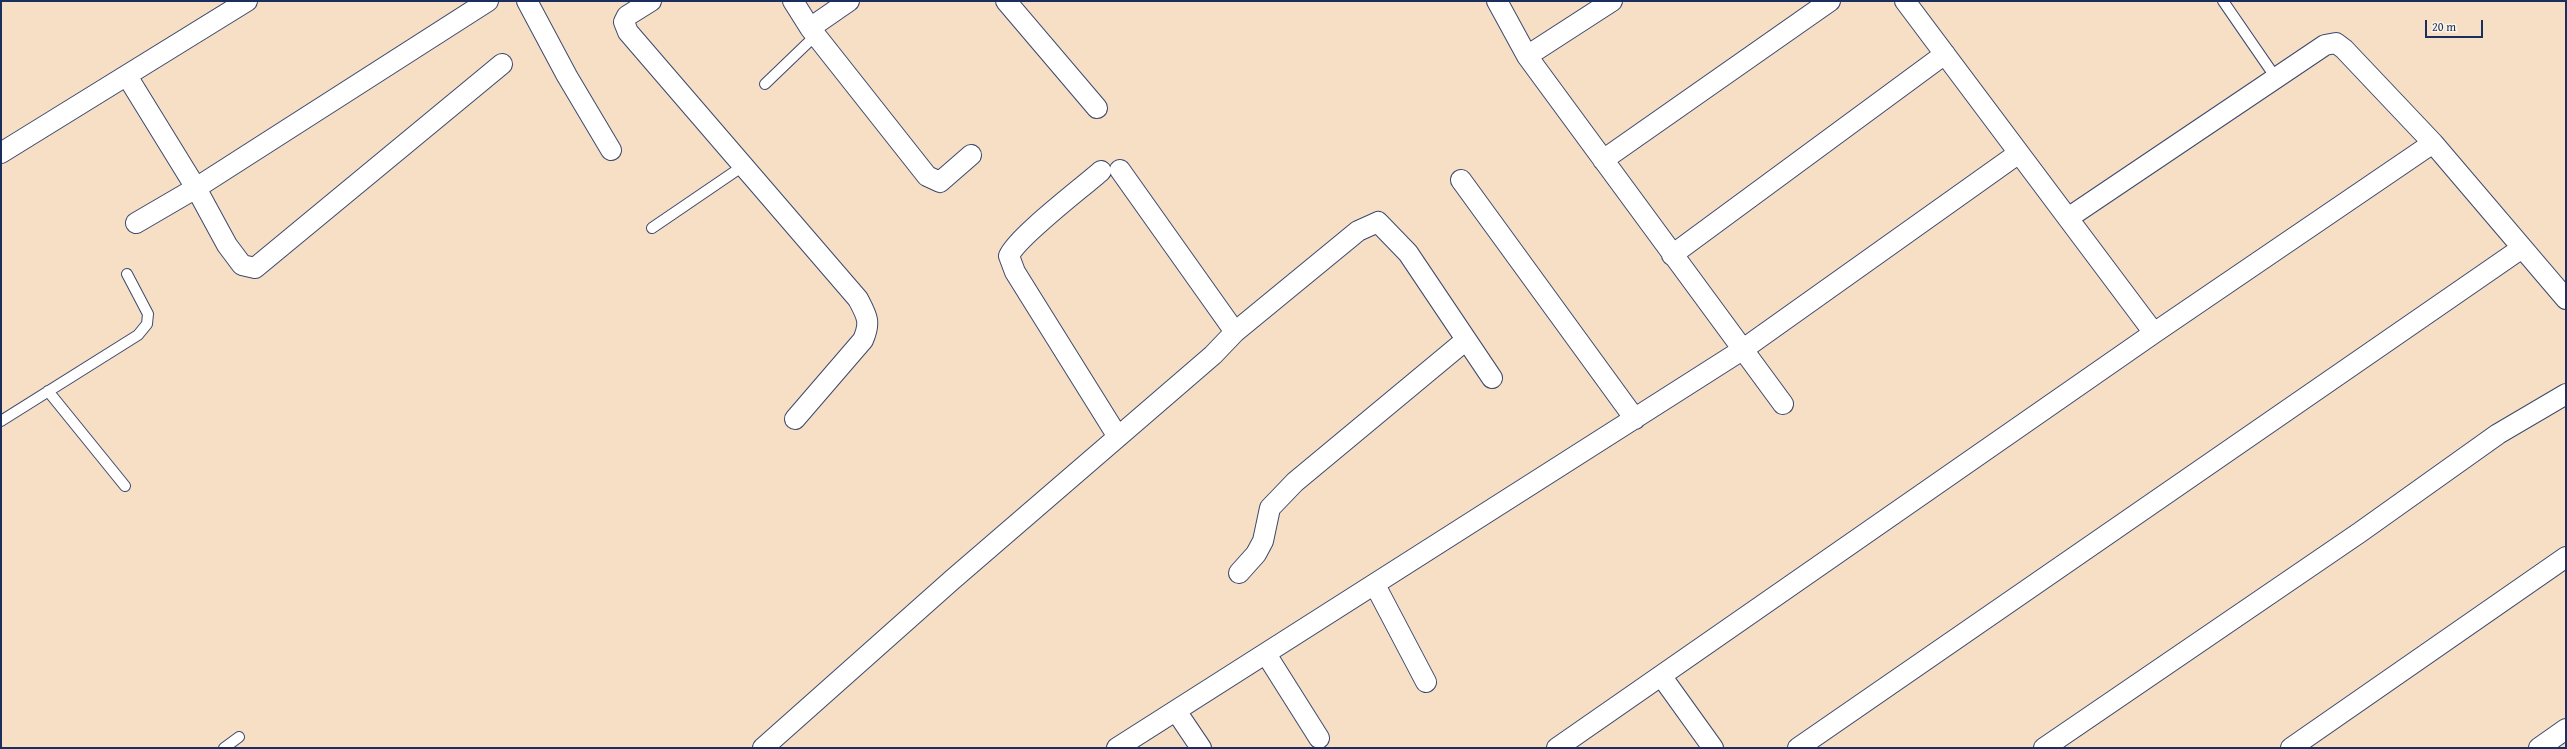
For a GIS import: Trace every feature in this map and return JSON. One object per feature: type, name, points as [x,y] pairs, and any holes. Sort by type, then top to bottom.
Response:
[{"type":"street","points":[[1,152],[247,1]]},
{"type":"street","points":[[136,223],[196,188],[488,1]]},
{"type":"street","points":[[527,1],[567,76],[611,150]]},
{"type":"street","points":[[651,1],[626,16],[624,22],[628,32],[858,299],[867,317],[869,327],[863,340],[796,419]]},
{"type":"street","points":[[793,1],[813,31],[927,176],[940,182],[971,155]]},
{"type":"street","points":[[813,31],[849,1]]},
{"type":"street","points":[[1006,1],[1097,108]]},
{"type":"street","points":[[1497,1],[1528,56],[1672,255],[1783,404]]},
{"type":"street","points":[[1528,56],[1612,1]]},
{"type":"street","points":[[1603,160],[1830,1]]},
{"type":"street","points":[[1905,1],[2154,333]]},
{"type":"street","points":[[2068,218],[2325,45],[2336,43],[2344,49],[2433,143],[2566,299]]},
{"type":"street","points":[[1672,255],[1945,54]]},
{"type":"street","points":[[127,76],[196,188],[227,245],[242,265],[255,268],[502,64]]},
{"type":"street","points":[[1558,748],[2154,333],[2433,143]]},
{"type":"street","points":[[1117,748],[1742,350],[2019,153]]},
{"type":"street","points":[[1118,437],[1014,272],[1009,256],[1012,249],[1027,235],[1111,171],[1235,332]]},
{"type":"street","points":[[1461,180],[1635,419]]},
{"type":"street","points":[[763,748],[952,580],[1213,355],[1235,332],[1358,231],[1378,222],[1408,253],[1492,378]]},
{"type":"street","points":[[1798,748],[2522,248]]},
{"type":"street","points":[[1238,573],[1256,554],[1263,541],[1270,508],[1278,498],[1295,482],[1466,340]]},
{"type":"street","points":[[2044,748],[2359,533],[2498,434],[2566,394]]},
{"type":"street","points":[[2291,748],[2566,557]]},
{"type":"street","points":[[1375,585],[1426,682]]},
{"type":"street","points":[[1266,654],[1319,738]]},
{"type":"street","points":[[1662,677],[1713,748]]},
{"type":"street","points":[[1176,711],[1201,748]]},
{"type":"street","points":[[2538,748],[2566,729]]},
{"type":"lane","points":[[2222,1],[2276,78]]},
{"type":"lane","points":[[765,84],[813,31]]},
{"type":"lane","points":[[652,228],[744,166]]},
{"type":"lane","points":[[1,421],[138,335],[147,324],[148,314],[127,274]]},
{"type":"lane","points":[[48,392],[125,486]]},
{"type":"lane","points":[[224,748],[239,737]]}]
